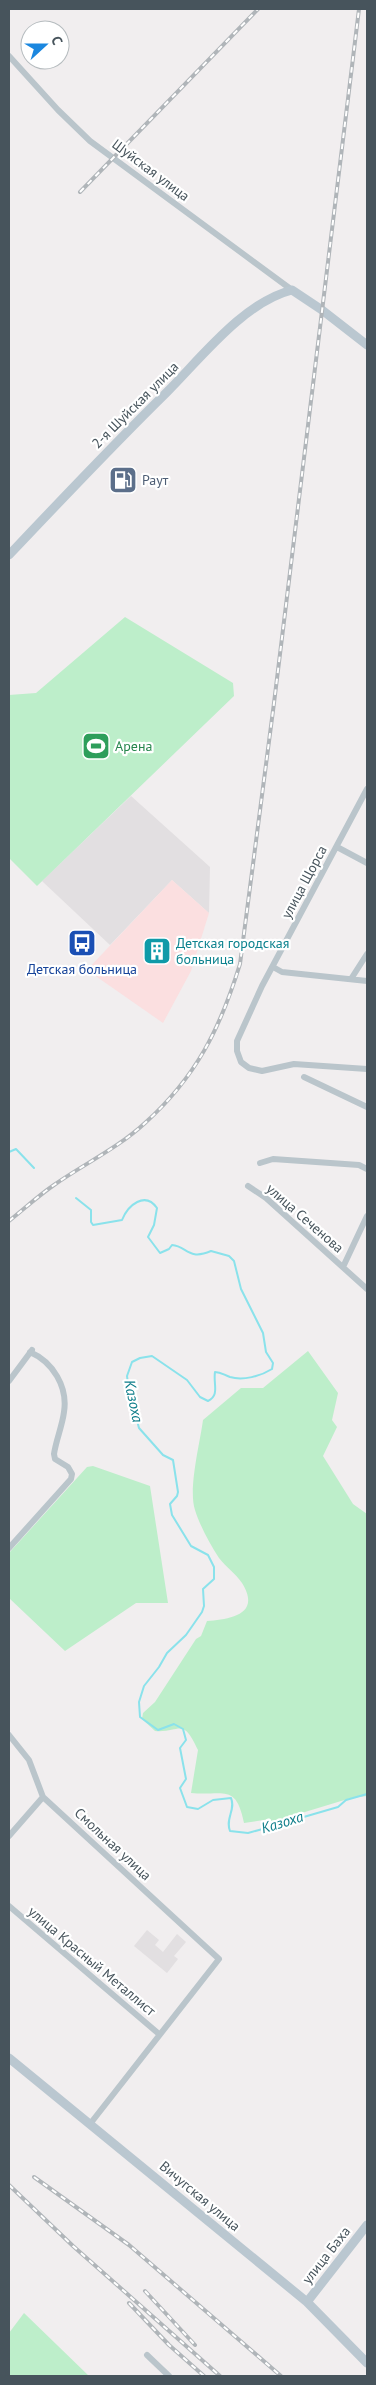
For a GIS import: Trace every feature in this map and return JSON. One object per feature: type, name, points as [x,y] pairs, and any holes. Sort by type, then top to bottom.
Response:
[{"type":"main road","points":[[292,290],[322,310],[367,345]]},
{"type":"main road","name":"2-я Шуйская улица","points":[[9,555],[113,446],[226,333],[264,301],[277,294],[292,290]]},
{"type":"main road","name":"Вичугская улица","points":[[9,2058],[307,2302],[367,2363]]},
{"type":"main road","name":"улица Баха","points":[[307,2302],[367,2225]]},
{"type":"street","name":"Шуйская улица","points":[[9,56],[58,110],[90,141],[292,290]]},
{"type":"street","name":"улица Щорса","points":[[367,789],[273,967],[237,1041],[237,1050],[241,1062],[255,1070],[262,1071],[294,1064],[367,1068]]},
{"type":"street","points":[[337,847],[367,863]]},
{"type":"street","points":[[351,979],[367,954]]},
{"type":"street","points":[[273,967],[282,972],[367,980]]},
{"type":"street","points":[[304,1077],[367,1107]]},
{"type":"street","points":[[260,1163],[274,1160],[360,1165],[367,1169]]},
{"type":"street","name":"улица Сеченова","points":[[248,1186],[266,1198],[367,1289]]},
{"type":"street","points":[[343,1267],[367,1216]]},
{"type":"street","points":[[9,1382],[31,1351],[45,1360],[59,1379],[65,1406],[54,1454],[55,1459],[68,1467],[72,1474],[71,1479],[9,1548]]},
{"type":"street","name":"Смольная улица","points":[[9,1735],[28,1760],[43,1797],[219,1959],[159,2034]]},
{"type":"street","points":[[9,1836],[43,1797]]},
{"type":"street","name":"улица Красный Металлист","points":[[9,1906],[159,2034]]},
{"type":"street","points":[[90,2124],[159,2034]]},
{"type":"street","points":[[147,2354],[169,2376]]},
{"type":"shaded area","points":[[131,796],[210,867],[209,913],[172,880],[110,945],[42,881]]},
{"type":"shaded area","points":[[172,880],[209,913],[191,971],[163,1023],[87,970]]},
{"type":"shaded area","points":[[147,1930],[159,1940],[155,1945],[163,1952],[177,1934],[186,1942],[174,1956],[178,1959],[167,1973],[134,1946]]},
{"type":"green space","name":"Арена","points":[[125,617],[233,683],[234,696],[37,886],[9,858],[9,695],[36,693]]},
{"type":"green space","points":[[308,1351],[338,1393],[332,1420],[337,1427],[323,1456],[353,1504],[367,1514],[367,1796],[351,1798],[272,1822],[270,1819],[244,1823],[237,1802],[227,1794],[191,1793],[198,1750],[188,1733],[180,1728],[155,1731],[142,1719],[143,1713],[155,1702],[196,1639],[201,1636],[207,1621],[233,1617],[246,1609],[248,1602],[242,1583],[219,1558],[195,1510],[193,1490],[195,1466],[203,1420],[241,1388],[263,1388]]},
{"type":"green space","points":[[93,1466],[150,1486],[168,1603],[136,1603],[65,1651],[9,1598],[9,1553],[87,1467]]},
{"type":"green space","points":[[24,2313],[89,2376],[9,2376],[9,2333]]},
{"type":"waterway","name":"Казоха","points":[[9,1152],[16,1149],[34,1168]]},
{"type":"waterway","name":"Казоха","points":[[76,1198],[91,1210],[91,1222],[93,1225],[122,1220],[128,1209],[133,1205],[142,1200],[147,1201],[157,1208],[154,1225],[148,1237],[160,1253],[169,1249],[172,1245],[193,1254],[203,1254],[211,1251],[229,1256],[234,1261],[241,1289],[263,1333],[266,1352],[273,1363],[272,1369],[268,1372],[246,1378],[235,1378],[215,1372],[215,1392],[212,1399],[208,1401],[200,1397],[187,1380],[152,1356],[140,1358],[132,1362],[127,1376],[139,1428],[163,1455],[173,1460],[178,1492],[170,1504],[172,1515],[191,1546],[208,1555],[214,1567],[214,1579],[203,1589],[204,1606],[202,1612],[186,1635],[167,1653],[144,1686],[139,1702],[140,1717],[158,1730],[174,1724],[183,1729],[186,1740],[180,1748],[186,1779],[180,1788],[187,1807],[198,1809],[213,1800],[231,1798],[230,1831],[248,1833],[338,1807],[346,1800],[367,1794]]},
{"type":"railway","points":[[80,192],[258,9]]},
{"type":"railway","points":[[9,1221],[54,1185],[135,1132],[163,1106],[192,1070],[215,1031],[240,964],[359,9]]},
{"type":"railway","points":[[34,2177],[129,2245],[281,2376]]},
{"type":"railway","points":[[9,2185],[73,2246],[220,2376]]},
{"type":"railway","points":[[145,2291],[195,2345]]},
{"type":"railway","points":[[129,2303],[169,2345],[204,2376]]},
{"type":"place","name":"Раут","points":[[123,480]]},
{"type":"place","name":"Арена","points":[[96,746]]},
{"type":"place","name":"Детская больница","points":[[82,943]]},
{"type":"place","name":"Детская городская больница","points":[[157,951]]}]
